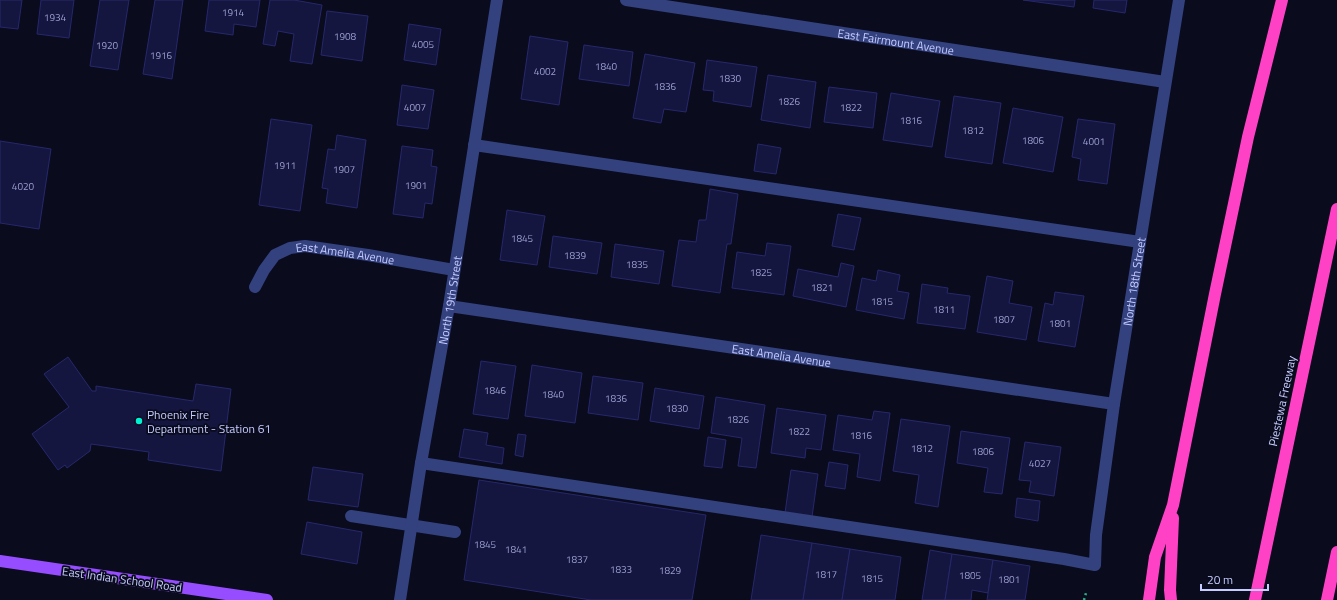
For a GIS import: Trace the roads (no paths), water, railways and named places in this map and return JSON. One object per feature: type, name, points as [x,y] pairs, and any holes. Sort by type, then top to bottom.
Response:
[{"type":"highway","points":[[1149,600],[1155,557],[1173,505],[1216,287],[1245,152],[1282,0]]},
{"type":"highway","name":"Piestewa Freeway","points":[[1255,600],[1337,208]]},
{"type":"highway","points":[[1171,600],[1170,590],[1173,505]]},
{"type":"highway","points":[[1327,600],[1337,552]]},
{"type":"main road","name":"East Indian School Road","points":[[0,561],[267,600]]},
{"type":"street","name":"North 19th Street","points":[[400,600],[421,463],[449,306],[497,0]]},
{"type":"street","name":"East Fairmount Avenue","points":[[626,0],[1165,82]]},
{"type":"street","name":"North 18th Street","points":[[421,463],[1056,557],[1095,565],[1096,535],[1114,404],[1179,0]]},
{"type":"street","points":[[474,145],[1140,242]]},
{"type":"street","name":"East Amelia Avenue","points":[[255,287],[264,270],[276,255],[290,248],[305,246],[454,270]]},
{"type":"street","name":"East Amelia Avenue","points":[[449,306],[1114,404]]},
{"type":"street","points":[[351,516],[455,532]]},
{"type":"place","name":"Phoenix Fire Department - Station 61","points":[[139,421]]}]
